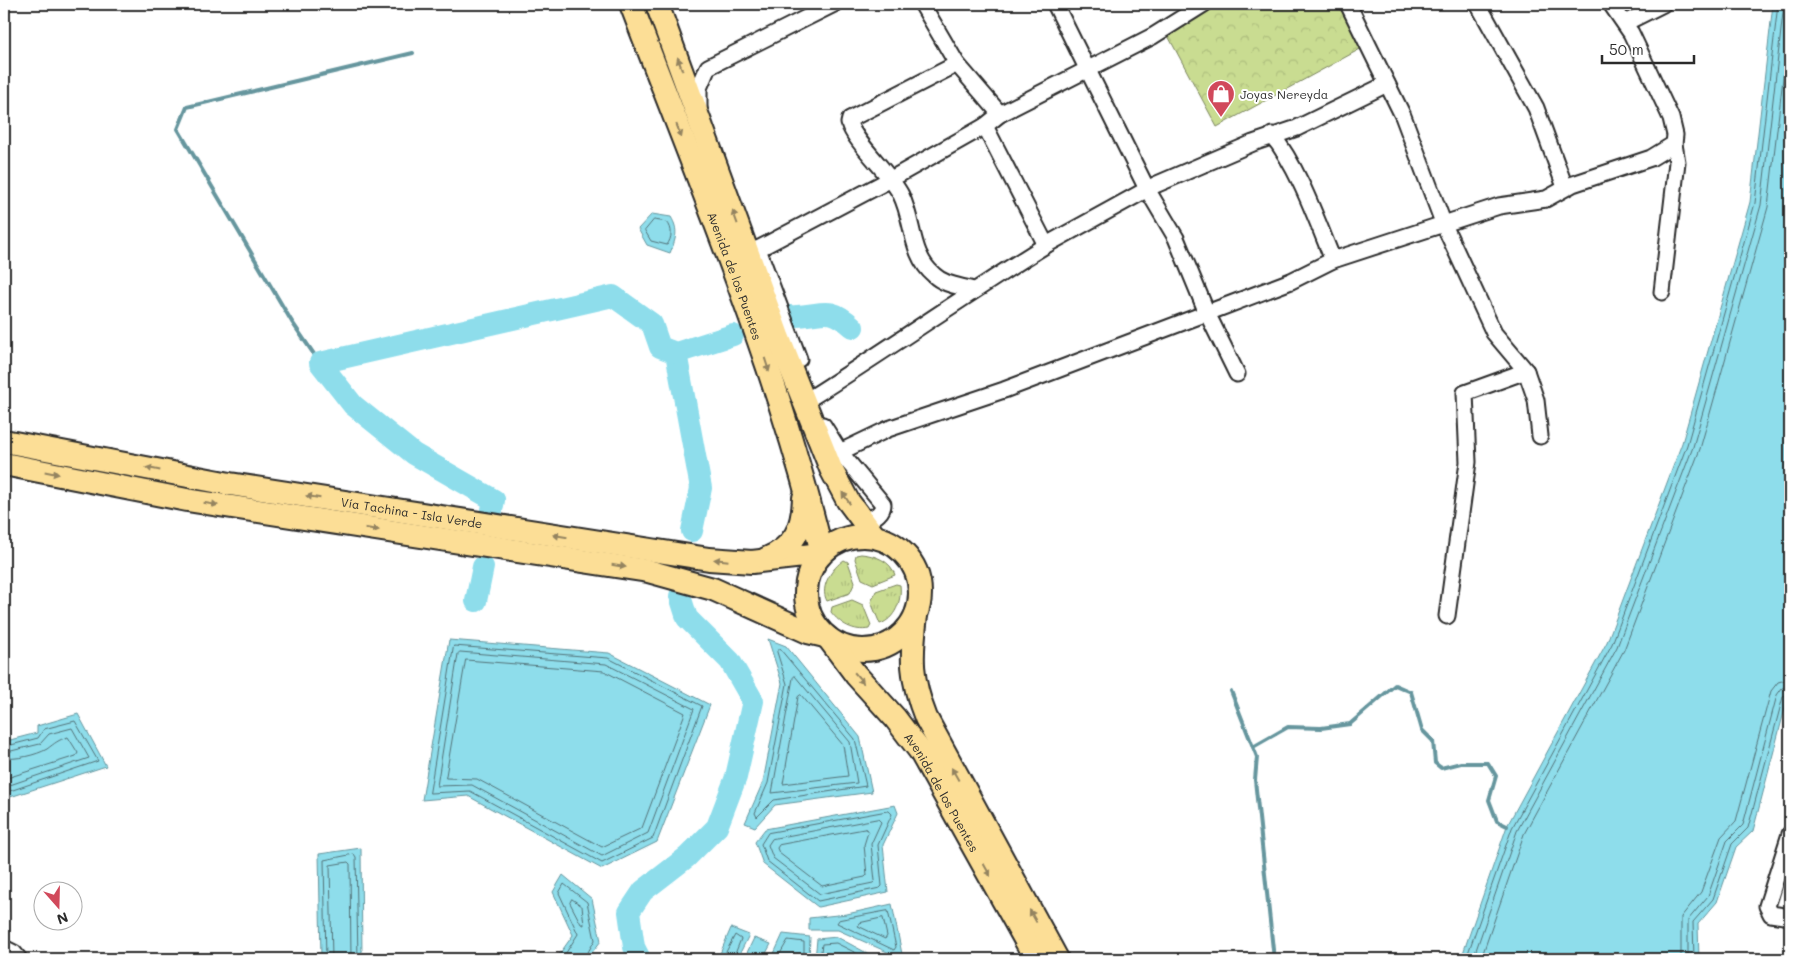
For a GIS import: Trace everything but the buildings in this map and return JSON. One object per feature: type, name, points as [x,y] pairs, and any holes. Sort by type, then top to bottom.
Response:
[{"type":"main road","name":"Avenida de los Puentes","points":[[631,4],[758,339],[804,479],[822,554]]},
{"type":"main road","name":"Avenida de los Puentes","points":[[657,4],[700,123],[752,248],[778,336],[834,478],[869,530]]},
{"type":"main road","name":"Vía Tachina - Isla Verde","points":[[4,440],[240,486],[709,559],[752,562],[822,554]]},
{"type":"main road","name":"Vía Tachina - Isla Verde","points":[[4,464],[187,500],[648,571],[713,589],[821,636]]},
{"type":"main road","points":[[752,562],[781,551],[796,537],[804,517],[804,479]]},
{"type":"main road","points":[[869,530],[898,547],[914,566],[921,590],[916,615],[899,638],[874,650],[846,648],[821,636],[810,616],[806,600],[808,576],[822,554],[845,539],[862,536],[869,530]]},
{"type":"main road","name":"Avenida de los Puentes","points":[[916,615],[911,664],[919,700],[926,718],[1057,959]]},
{"type":"main road","name":"Avenida de los Puentes","points":[[821,636],[895,718],[920,751],[1036,959]]},
{"type":"street","points":[[700,123],[699,88],[708,67],[834,4]]},
{"type":"street","points":[[922,4],[958,64],[1000,114]]},
{"type":"street","points":[[1056,4],[1147,189],[1176,238],[1207,313],[1238,374]]},
{"type":"street","points":[[869,530],[883,504],[826,432],[752,248],[891,179],[985,126],[1000,114],[1153,36],[1204,4]]},
{"type":"street","points":[[1348,4],[1403,116],[1444,225],[1494,333],[1526,371],[1536,400],[1540,436]]},
{"type":"street","points":[[1478,4],[1536,108],[1565,187]]},
{"type":"street","points":[[1611,4],[1625,23],[1671,118],[1675,134],[1674,144],[1677,162],[1662,292]]},
{"type":"street","points":[[1625,23],[1663,4]]},
{"type":"street","points":[[958,64],[850,119],[850,127],[891,179],[901,195],[916,249],[925,265],[934,276],[945,282],[973,290]]},
{"type":"street","points":[[812,397],[899,341],[973,290],[1046,245],[1147,189],[1272,135],[1297,128],[1387,84]]},
{"type":"street","points":[[985,126],[1046,245]]},
{"type":"street","points":[[1272,135],[1280,145],[1314,213],[1332,260]]},
{"type":"street","points":[[840,452],[888,429],[1004,390],[1291,281],[1332,260],[1499,206],[1546,199],[1565,187],[1651,158],[1674,144]]},
{"type":"street","points":[[1447,616],[1468,462],[1465,394],[1526,371]]},
{"type":"street","points":[[1790,834],[1767,901],[1772,914],[1790,917]]},
{"type":"street","points":[[4,948],[14,952],[19,959]]},
{"type":"green space","points":[[1222,4],[1340,4],[1364,47],[1217,127],[1167,34]]},
{"type":"green space","points":[[861,554],[886,562],[895,575],[873,584],[862,579],[855,559],[856,555]]},
{"type":"green space","points":[[844,560],[848,562],[855,582],[850,593],[827,601],[825,590],[828,578]]},
{"type":"green space","points":[[896,584],[900,585],[899,603],[890,618],[880,624],[871,602],[876,591]]},
{"type":"green space","points":[[852,600],[863,605],[871,625],[869,629],[863,630],[848,626],[831,612],[832,607]]},
{"type":"water","points":[[1773,4],[1790,4],[1790,689],[1753,831],[1736,847],[1717,902],[1698,924],[1699,959],[1461,959],[1507,826],[1607,642],[1682,443],[1750,202]]},
{"type":"water","points":[[652,214],[671,217],[674,222],[676,235],[670,253],[647,245],[638,229]]},
{"type":"water","points":[[768,639],[786,646],[860,737],[872,792],[775,805],[755,827],[745,823],[763,782],[782,683]]},
{"type":"water","points":[[449,640],[609,653],[710,705],[657,842],[602,869],[468,796],[422,800]]},
{"type":"water","points":[[78,714],[106,766],[4,799],[4,732],[10,740],[37,733],[37,726]]},
{"type":"water","points":[[895,805],[898,813],[883,845],[888,892],[818,907],[763,864],[755,842],[765,829]]},
{"type":"water","points":[[361,848],[362,959],[321,959],[319,854]]},
{"type":"water","points":[[563,875],[592,899],[601,941],[587,959],[556,959],[573,935],[553,892]]},
{"type":"water","points":[[892,904],[903,959],[838,930],[809,930],[809,918],[847,914]]},
{"type":"water","points":[[731,928],[749,935],[737,959],[719,956]]},
{"type":"water","points":[[783,934],[810,937],[809,959],[772,958]]},
{"type":"water","points":[[837,937],[878,959],[815,959],[817,939]]},
{"type":"water","points":[[754,938],[771,944],[763,959],[744,959]]},
{"type":"waterway","points":[[320,363],[292,322],[178,129],[187,107],[413,53]]},
{"type":"waterway","points":[[492,510],[494,500],[414,454],[353,405],[320,363],[613,296],[652,324],[660,347],[676,353],[733,335]]},
{"type":"waterway","points":[[789,316],[829,313],[844,319],[853,327]]},
{"type":"waterway","points":[[676,353],[701,488],[692,531]]},
{"type":"waterway","points":[[476,601],[483,567]]},
{"type":"waterway","points":[[640,959],[634,947],[629,912],[643,891],[687,857],[717,827],[736,777],[753,701],[730,661],[687,618],[680,596]]},
{"type":"waterway","points":[[1253,747],[1288,727],[1321,728],[1350,724],[1395,685],[1411,692],[1422,730],[1433,741],[1435,763],[1441,768],[1461,763],[1488,763],[1496,776],[1489,800],[1497,821],[1507,826]]},
{"type":"waterway","points":[[1231,691],[1257,757],[1255,780],[1274,959]]},
{"type":"place","name":"Joyas Nereyda","points":[[1221,118]]}]
